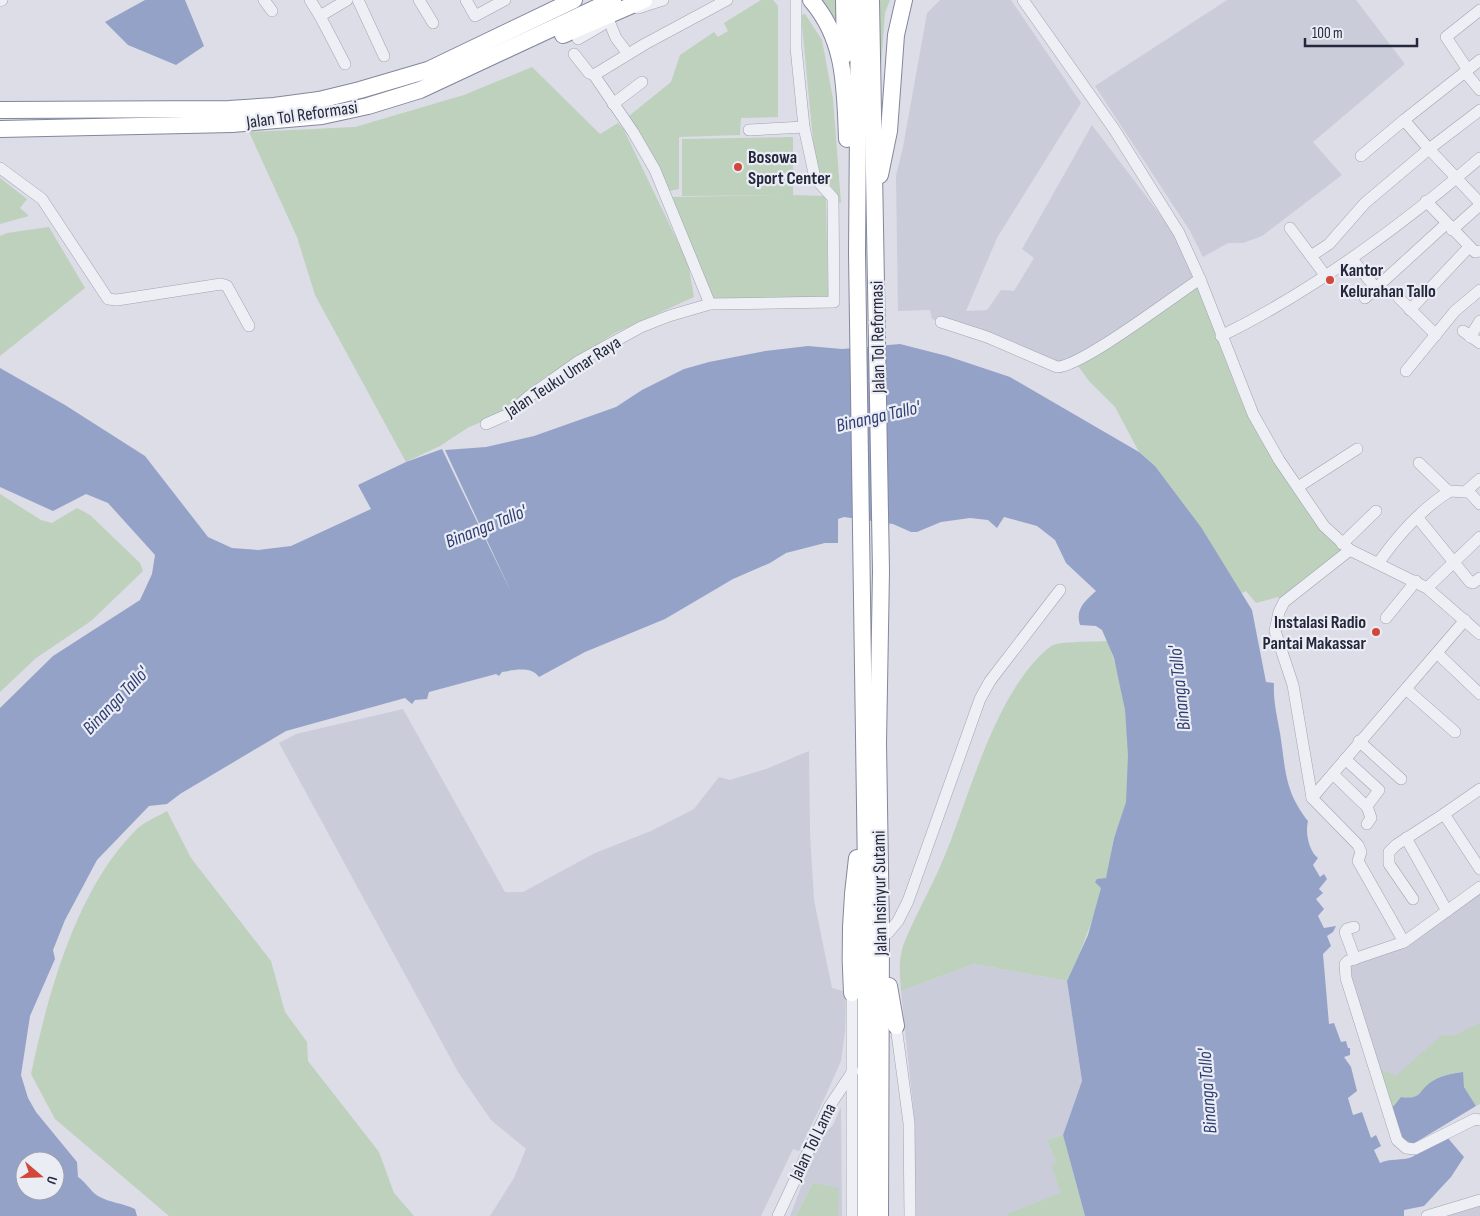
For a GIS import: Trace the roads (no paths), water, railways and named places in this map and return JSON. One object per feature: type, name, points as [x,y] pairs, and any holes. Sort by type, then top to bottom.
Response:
[{"type":"highway","points":[[428,70],[560,0]]},
{"type":"highway","name":"Jalan Tol Reformasi","points":[[0,110],[229,109],[274,106],[360,90],[428,70],[574,0]]},
{"type":"highway","name":"Jalan Tol Reformasi","points":[[0,129],[232,124],[322,116],[368,106],[420,90],[613,0]]},
{"type":"highway","points":[[420,90],[486,70],[644,0]]},
{"type":"highway","points":[[811,0],[831,28],[841,55],[852,218],[857,254]]},
{"type":"highway","points":[[844,0],[844,90]]},
{"type":"highway","points":[[857,254],[859,0]]},
{"type":"highway","points":[[871,0],[876,223]]},
{"type":"highway","points":[[876,223],[880,176],[889,131],[896,35],[904,0]]},
{"type":"highway","name":"Jalan Tol Reformasi","points":[[876,223],[882,571]]},
{"type":"highway","name":"Jalan Tol Reformasi","points":[[857,254],[861,573]]},
{"type":"highway","name":"Jalan Insinyur Sutami","points":[[880,1216],[881,939],[878,743],[882,571]]},
{"type":"highway","name":"Jalan Insinyur Sutami","points":[[861,573],[865,806],[866,1216]]},
{"type":"highway","points":[[852,992],[850,962],[853,886],[865,806]]},
{"type":"highway","points":[[881,939],[896,1026]]},
{"type":"street","points":[[264,0],[272,11]]},
{"type":"street","points":[[310,0],[345,64]]},
{"type":"street","points":[[320,16],[347,0]]},
{"type":"street","points":[[358,0],[384,56]]},
{"type":"street","points":[[419,0],[432,23]]},
{"type":"street","points":[[466,0],[475,16],[505,0]]},
{"type":"street","points":[[578,39],[640,7],[663,0]]},
{"type":"street","points":[[594,76],[628,54],[727,0]]},
{"type":"street","name":"Jalan Teuku Umar Raya","points":[[486,424],[509,414],[528,396],[579,361],[628,334],[669,316],[710,304],[834,302],[833,198],[815,178],[804,127],[796,48],[795,0]]},
{"type":"street","points":[[1023,0],[1114,129],[1179,233],[1200,279],[1253,414],[1279,460],[1324,526],[1346,546],[1427,588],[1480,634]]},
{"type":"street","points":[[1480,10],[1446,37],[1466,71],[1480,90]]},
{"type":"street","points":[[609,22],[616,38],[628,54]]},
{"type":"street","points":[[574,54],[589,73],[594,76],[633,132],[655,170],[710,304]]},
{"type":"street","points":[[1361,156],[1480,60]]},
{"type":"street","points":[[613,104],[642,82]]},
{"type":"street","points":[[1311,256],[1329,244],[1365,204],[1429,149],[1480,110]]},
{"type":"street","points":[[1365,298],[1449,227],[1480,204],[1404,120]]},
{"type":"street","points":[[749,130],[804,127]]},
{"type":"street","points":[[1221,336],[1263,315],[1352,259],[1480,158]]},
{"type":"street","points":[[0,168],[42,199],[108,299],[117,300],[221,284],[226,286],[249,326]]},
{"type":"street","points":[[1410,310],[1475,249],[1449,227],[1426,202]]},
{"type":"street","points":[[1290,228],[1325,275]]},
{"type":"street","points":[[1352,259],[1376,287]]},
{"type":"street","points":[[940,322],[987,337],[1059,368],[1087,354],[1200,279]]},
{"type":"street","points":[[1406,371],[1455,311],[1480,290]]},
{"type":"street","points":[[1399,298],[1436,335]]},
{"type":"street","points":[[1471,337],[1480,321]]},
{"type":"street","points":[[1298,488],[1357,449]]},
{"type":"street","points":[[1419,464],[1449,492],[1462,493],[1468,491],[1480,479]]},
{"type":"street","points":[[1468,491],[1480,504]]},
{"type":"street","points":[[1379,562],[1393,543],[1417,517],[1449,492]]},
{"type":"street","points":[[1376,511],[1346,546],[1283,604],[1275,627],[1293,685],[1312,798],[1358,845],[1361,852],[1358,861],[1404,942]]},
{"type":"street","points":[[1417,517],[1471,583],[1480,578]]},
{"type":"street","points":[[1427,588],[1480,537]]},
{"type":"street","points":[[1386,618],[1416,581]]},
{"type":"street","points":[[881,939],[894,927],[904,910],[957,769],[980,698],[990,681],[1060,590]]},
{"type":"street","points":[[1312,798],[1359,741],[1465,620]]},
{"type":"street","points":[[1437,653],[1480,694]]},
{"type":"street","points":[[1406,689],[1455,732]]},
{"type":"street","points":[[1359,741],[1401,779]]},
{"type":"street","points":[[1345,759],[1378,790],[1367,807]]},
{"type":"street","points":[[1333,774],[1367,807],[1371,818],[1367,824]]},
{"type":"street","points":[[1412,899],[1388,861],[1390,850],[1444,814],[1478,795]]},
{"type":"street","points":[[1444,814],[1480,869]]},
{"type":"street","points":[[1406,838],[1447,911]]},
{"type":"street","points":[[1480,887],[1404,942],[1346,964],[1346,978],[1397,1140],[1406,1148],[1415,1149],[1475,1119],[1480,1120]]},
{"type":"street","points":[[1354,927],[1347,928],[1345,932],[1356,959]]},
{"type":"street","points":[[852,992],[852,1216]]},
{"type":"street","points":[[896,1026],[910,1122],[910,1216]]},
{"type":"street","name":"Jalan Tol Lama","points":[[778,1216],[829,1107],[853,1071]]},
{"type":"street","points":[[1426,1216],[1480,1200]]},
{"type":"water","points":[[145,0],[185,0],[204,46],[176,65],[128,45],[105,22]]},
{"type":"water","name":"Binanga Tallo'","points":[[900,344],[947,356],[1010,377],[1139,452],[1155,466],[1201,527],[1252,610],[1266,682],[1274,683],[1274,696],[1287,780],[1294,800],[1308,821],[1308,841],[1312,851],[1318,858],[1313,865],[1320,877],[1324,874],[1327,879],[1319,889],[1323,893],[1316,899],[1324,909],[1318,916],[1324,928],[1336,926],[1333,932],[1327,936],[1331,946],[1323,954],[1329,1024],[1334,1023],[1341,1042],[1346,1041],[1348,1048],[1350,1048],[1350,1055],[1344,1057],[1351,1067],[1357,1091],[1348,1098],[1353,1115],[1362,1112],[1371,1138],[1376,1135],[1381,1146],[1374,1150],[1380,1163],[1412,1157],[1447,1137],[1464,1157],[1451,1177],[1424,1206],[1404,1210],[1404,1216],[1085,1216],[1063,1135],[1082,1081],[1067,981],[1088,935],[1101,888],[1095,882],[1097,879],[1106,878],[1114,838],[1126,802],[1128,755],[1125,710],[1114,658],[1102,630],[1096,626],[1080,625],[1080,610],[1088,598],[1096,591],[1066,563],[1055,540],[1037,526],[1004,517],[997,528],[988,520],[970,518],[941,522],[917,532],[911,532],[893,524],[844,517],[838,519],[838,543],[825,543],[786,553],[770,563],[733,579],[665,619],[585,652],[539,677],[532,671],[527,670],[502,672],[499,676],[496,674],[429,692],[427,699],[415,700],[412,704],[405,698],[286,731],[180,794],[167,804],[149,806],[97,860],[65,920],[53,950],[55,959],[30,1016],[21,1075],[28,1098],[36,1112],[77,1162],[78,1177],[98,1196],[135,1209],[137,1216],[0,1216],[0,708],[53,656],[140,600],[152,574],[155,555],[108,503],[86,494],[53,511],[0,487],[0,368],[65,405],[145,456],[208,537],[232,548],[258,550],[291,546],[371,509],[358,485],[406,462],[442,449],[511,592],[445,450],[486,447],[534,436],[616,407],[642,390],[684,369],[765,351],[808,346],[842,349]]},
{"type":"water","points":[[1463,1072],[1464,1087],[1476,1106],[1413,1144],[1403,1139],[1392,1108],[1401,1097],[1416,1096],[1434,1080],[1446,1075]]},
{"type":"place","name":"Bosowa Sport Center","points":[[738,167]]},
{"type":"place","name":"Kantor Kelurahan Tallo","points":[[1330,280]]},
{"type":"place","name":"Instalasi Radio Pantai Makassar","points":[[1376,632]]}]
